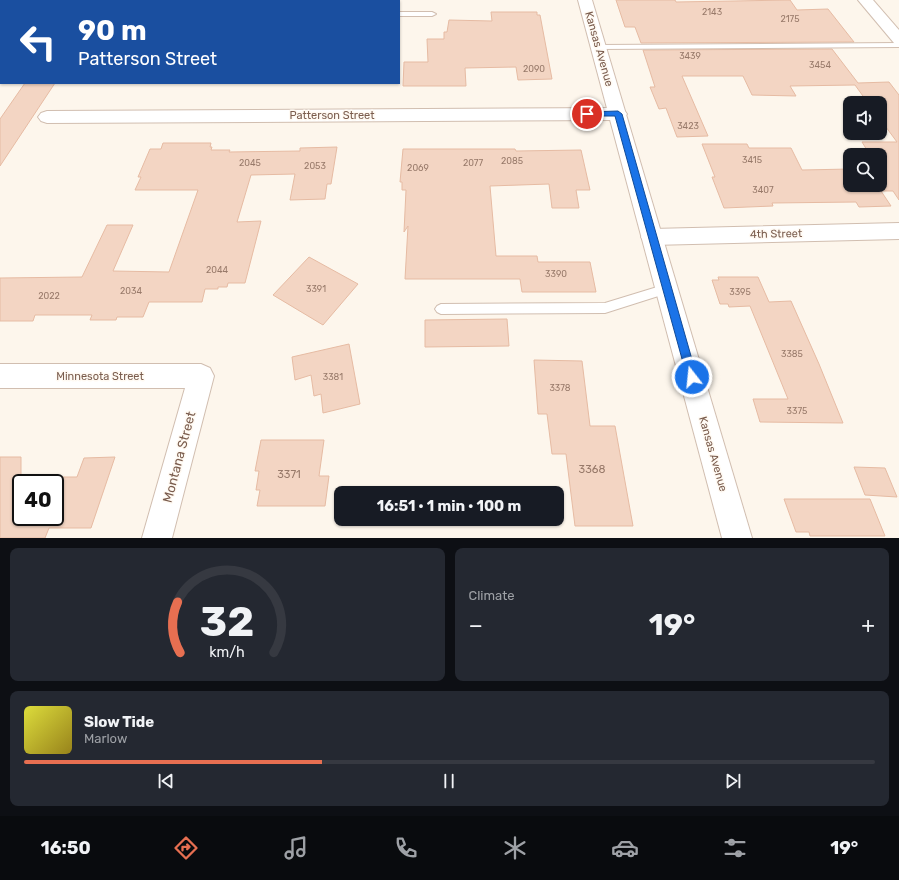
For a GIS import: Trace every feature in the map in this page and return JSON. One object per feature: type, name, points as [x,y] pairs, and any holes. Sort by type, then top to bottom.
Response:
[{"type":"street","name":"Kansas Avenue","points":[[585,0],[737,538]]},
{"type":"street","points":[[865,0],[899,40]]},
{"type":"street","name":"Patterson Street","points":[[47,117],[618,114]]},
{"type":"street","name":"4th Street","points":[[652,237],[899,231]]},
{"type":"street","name":"Minnesota Street","points":[[0,376],[201,376]]},
{"type":"street","name":"Montana Street","points":[[157,538],[201,376]]},
{"type":"lane","points":[[400,14],[432,14]]},
{"type":"lane","points":[[599,47],[899,45]]},
{"type":"lane","points":[[441,309],[605,308],[667,289]]},
{"type":"building","points":[[616,0],[675,0],[676,2],[790,0],[797,10],[828,9],[854,42],[641,43],[635,27],[625,27]]},
{"type":"building","points":[[491,12],[537,12],[537,15],[540,15],[552,79],[518,80],[516,67],[465,68],[466,86],[403,86],[404,62],[428,62],[427,39],[444,39],[444,32],[447,32],[449,20],[492,21]]},
{"type":"building","points":[[832,49],[858,83],[889,82],[899,95],[899,200],[893,191],[887,191],[887,148],[866,148],[862,142],[897,142],[887,128],[887,96],[863,96],[855,85],[790,86],[796,96],[752,95],[743,76],[682,76],[708,136],[677,137],[666,108],[659,109],[650,87],[655,87],[643,50]]},
{"type":"building","points":[[24,84],[54,84],[0,166],[0,119]]},
{"type":"building","points":[[163,143],[211,143],[211,150],[230,150],[229,152],[300,151],[300,148],[337,147],[331,184],[327,184],[325,199],[290,200],[295,174],[251,175],[237,222],[261,221],[245,283],[228,283],[227,287],[205,289],[202,302],[149,302],[143,317],[117,317],[116,320],[90,320],[92,315],[35,315],[33,321],[0,321],[0,278],[82,277],[107,225],[133,225],[113,271],[169,272],[198,190],[135,190],[141,177],[138,177],[150,149],[161,149]]},
{"type":"building","points":[[702,144],[747,144],[749,148],[791,148],[802,170],[843,169],[843,192],[882,192],[891,206],[859,207],[856,202],[772,203],[773,206],[724,208],[712,177],[715,177]]},
{"type":"building","points":[[403,149],[515,149],[516,151],[581,150],[590,190],[576,190],[579,208],[552,208],[549,184],[490,186],[496,256],[537,256],[538,262],[590,262],[596,292],[522,292],[520,279],[405,279],[408,226],[404,232],[406,190],[402,190],[402,182],[400,182]]},
{"type":"building","points":[[309,257],[358,284],[323,325],[273,295]]},
{"type":"building","points":[[718,277],[758,277],[769,302],[791,301],[843,423],[760,422],[753,399],[788,399],[750,306],[729,307],[728,304],[720,304],[712,280],[719,280]]},
{"type":"building","points":[[507,319],[509,346],[425,347],[425,320]]},
{"type":"building","points":[[349,344],[360,404],[323,413],[321,394],[314,396],[311,375],[295,380],[292,357]]},
{"type":"building","points":[[534,360],[582,361],[590,426],[615,426],[633,526],[575,526],[566,454],[552,454],[547,414],[538,414]]},
{"type":"building","points":[[261,440],[324,440],[319,476],[329,476],[325,506],[257,506],[260,490],[256,490],[259,471],[255,471]]},
{"type":"building","points":[[0,457],[21,457],[21,474],[12,474],[12,526],[64,526],[64,477],[77,477],[84,458],[115,457],[91,528],[49,528],[45,538],[0,538]]},
{"type":"building","points":[[854,467],[885,468],[897,497],[865,495]]},
{"type":"building","points":[[784,499],[870,499],[885,536],[810,536],[809,532],[796,532]]},
{"type":"route","points":[[587,114],[618,114],[692,377]]}]
